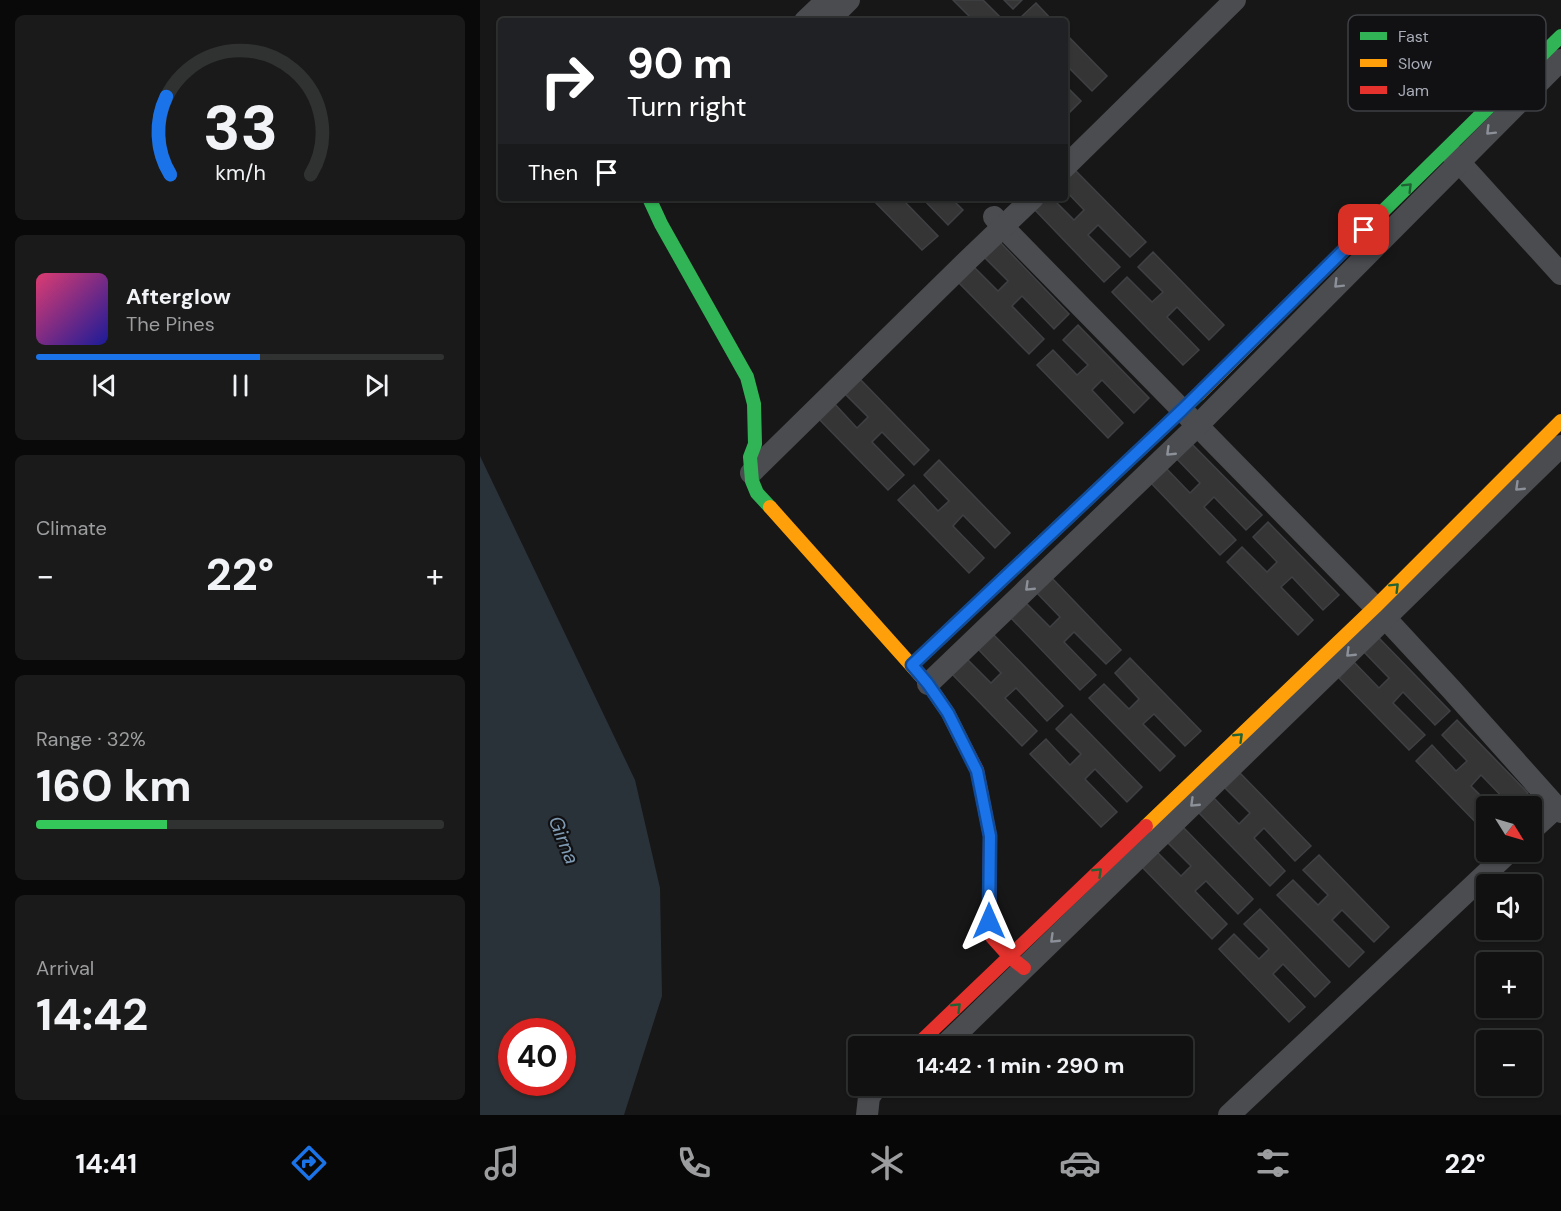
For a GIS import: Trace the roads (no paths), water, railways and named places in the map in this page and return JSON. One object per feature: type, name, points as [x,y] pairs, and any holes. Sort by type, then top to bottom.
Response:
[{"type":"street","points":[[808,18],[827,0]]},
{"type":"street","points":[[831,18],[849,0]]},
{"type":"street","points":[[1068,146],[1179,40],[1217,0]]},
{"type":"street","points":[[1068,163],[1235,0]]},
{"type":"street","points":[[1546,53],[1561,36]]},
{"type":"street","points":[[1546,73],[1561,60]]},
{"type":"street","points":[[928,684],[1197,426],[1494,111]]},
{"type":"street","points":[[912,665],[1504,111]]},
{"type":"street","points":[[1453,156],[1561,274]]},
{"type":"street","points":[[650,201],[747,377],[754,404],[755,444],[750,457],[752,481],[757,493],[928,684],[948,713],[977,771],[990,836],[989,921],[992,937],[1017,963]]},
{"type":"street","points":[[751,473],[969,259],[999,222],[1012,201]]},
{"type":"street","points":[[755,444],[777,428],[999,222],[1029,201]]},
{"type":"street","points":[[999,222],[1380,613],[1451,689],[1559,809],[1542,823]]},
{"type":"street","points":[[1380,613],[1561,421]]},
{"type":"street","points":[[952,1036],[1017,963],[1380,613],[1561,446]]},
{"type":"street","points":[[1229,1115],[1498,862]]},
{"type":"street","points":[[928,1036],[1017,963]]},
{"type":"street","points":[[867,1115],[870,1096]]},
{"type":"water","name":"Girna","points":[[480,456],[635,780],[660,888],[662,996],[624,1115],[480,1115]]}]
